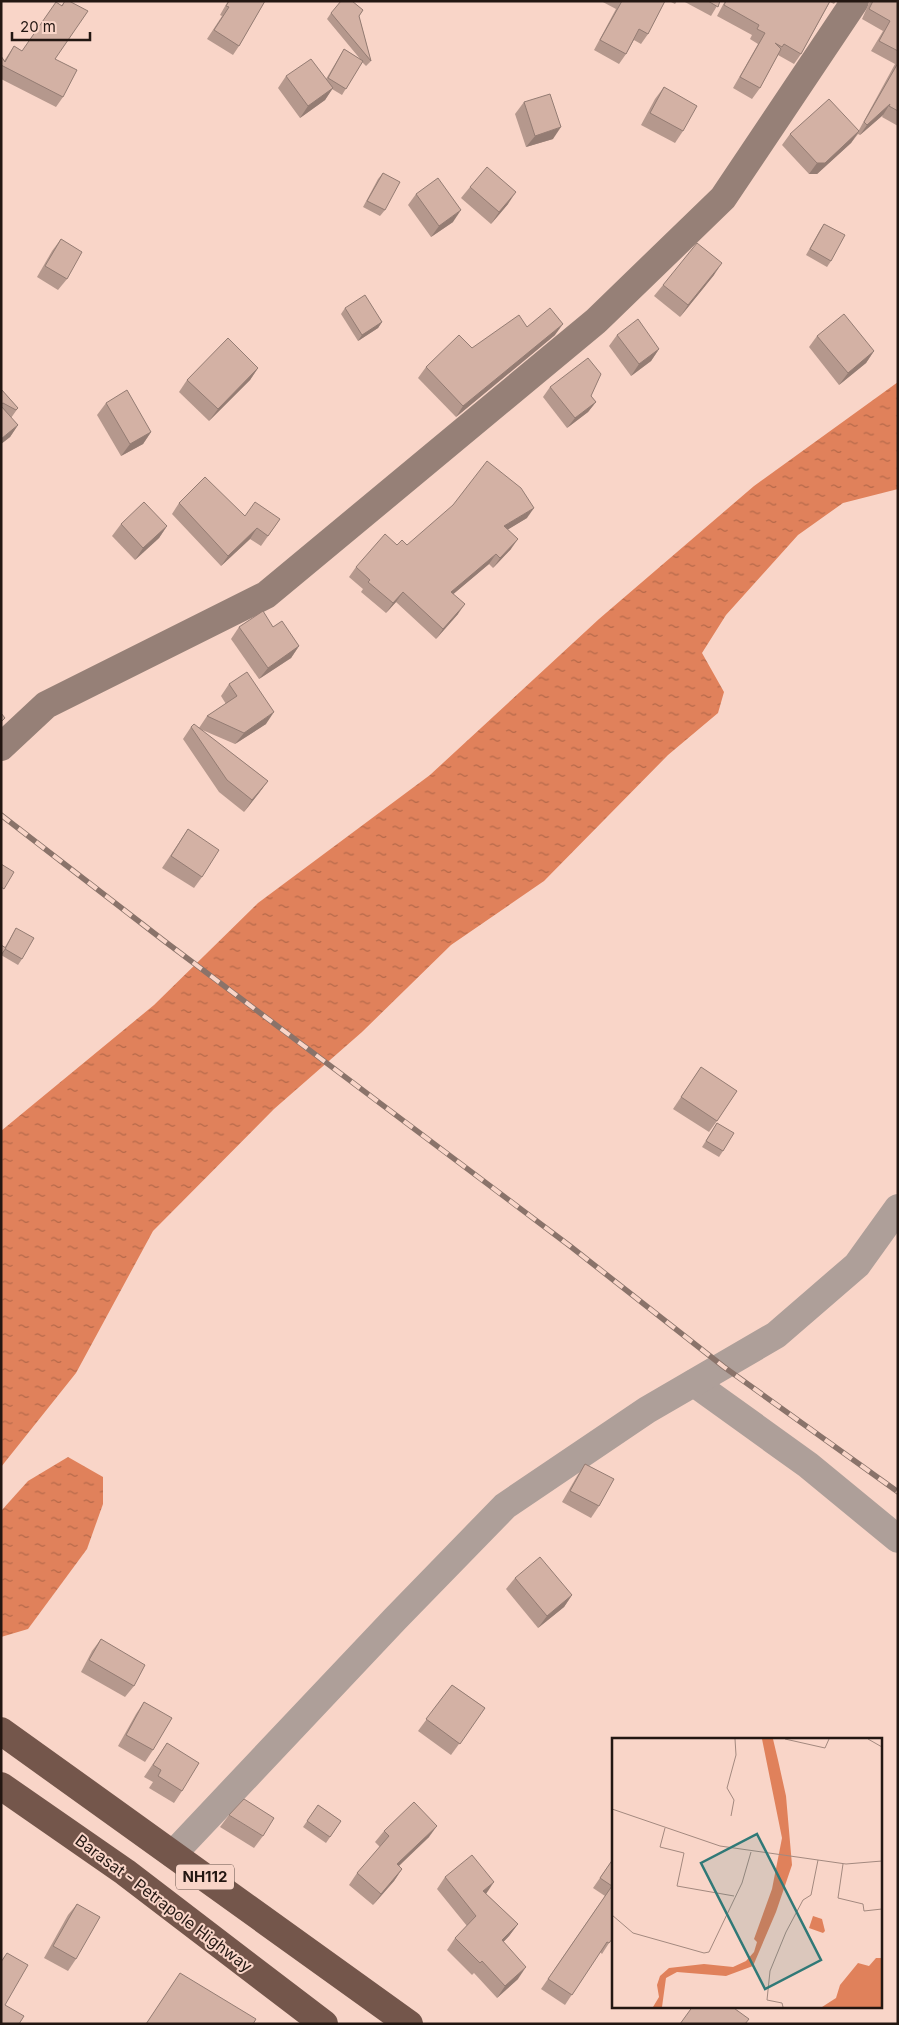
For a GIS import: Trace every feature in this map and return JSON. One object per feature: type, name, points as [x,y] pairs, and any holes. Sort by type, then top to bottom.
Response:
[{"type":"highway","name":"NH112","points":[[1,1731],[409,2024]]},
{"type":"highway","name":"Barasat - Petrapole Highway","points":[[1,1786],[125,1872],[324,2024]]},
{"type":"main road","points":[[1,747],[46,705],[266,595],[596,321],[723,198],[855,1]]},
{"type":"street","points":[[173,1854],[395,1619],[505,1506],[647,1410],[776,1335],[857,1265],[898,1208]]},
{"type":"street","points":[[694,1383],[808,1465],[898,1539]]},
{"type":"water","points":[[898,382],[898,489],[843,503],[798,535],[726,615],[702,653],[724,692],[718,713],[668,755],[544,881],[451,945],[362,1032],[274,1109],[153,1231],[76,1373],[1,1467],[1,1131],[154,1005],[258,903],[430,775],[599,619],[754,486]]},
{"type":"water","points":[[68,1457],[103,1477],[103,1504],[87,1549],[28,1629],[1,1637],[1,1511],[28,1481]]},
{"type":"building","points":[[65,1],[69,1],[88,11],[55,59],[77,70],[63,97],[1,65],[1,56],[5,62],[14,46],[22,51],[56,2],[62,6]]},
{"type":"building","points":[[229,1],[265,1],[239,46],[214,30],[229,7],[226,6]]},
{"type":"building","points":[[341,1],[352,1],[363,10],[359,16],[371,61],[331,13]]},
{"type":"building","points":[[622,1],[665,1],[648,34],[639,29],[626,54],[600,40]]},
{"type":"building","points":[[708,1],[720,1],[718,7]]},
{"type":"building","points":[[726,1],[830,1],[801,54],[784,44],[782,47],[775,43],[781,49],[760,88],[740,77],[765,33],[757,29],[759,25],[724,5]]},
{"type":"building","points":[[873,1],[898,1],[898,51],[879,41],[890,21],[869,9]]},
{"type":"building","points":[[344,49],[363,61],[346,89],[328,78]]},
{"type":"building","points":[[311,59],[333,88],[308,106],[286,76]]},
{"type":"building","points":[[898,63],[898,111],[889,106],[890,104],[867,125],[864,122]]},
{"type":"building","points":[[664,87],[697,106],[683,131],[650,113]]},
{"type":"building","points":[[550,94],[561,127],[535,136],[524,102]]},
{"type":"building","points":[[829,99],[859,131],[825,163],[817,163],[790,134]]},
{"type":"building","points":[[487,167],[516,192],[499,212],[470,187]]},
{"type":"building","points":[[383,173],[400,182],[385,210],[367,201]]},
{"type":"building","points":[[438,178],[461,210],[439,226],[416,194]]},
{"type":"building","points":[[824,224],[845,235],[831,261],[810,249]]},
{"type":"building","points":[[61,239],[82,252],[67,279],[45,266]]},
{"type":"building","points":[[697,243],[722,263],[688,305],[663,285]]},
{"type":"building","points":[[365,295],[382,322],[362,335],[345,308]]},
{"type":"building","points":[[550,308],[563,324],[463,406],[426,367],[459,335],[472,348],[519,315],[527,327]]},
{"type":"building","points":[[844,314],[874,351],[848,373],[817,336]]},
{"type":"building","points":[[638,319],[659,349],[639,364],[617,335]]},
{"type":"building","points":[[228,338],[258,368],[218,409],[187,380]]},
{"type":"building","points":[[588,358],[601,374],[591,396],[596,402],[575,418],[550,387]]},
{"type":"building","points":[[1,389],[18,408],[16,410],[3,403],[1,404]]},
{"type":"building","points":[[127,390],[151,432],[130,444],[106,403]]},
{"type":"building","points":[[1,406],[18,425],[1,439]]},
{"type":"building","points":[[487,461],[521,488],[534,508],[504,526],[518,539],[500,558],[496,554],[451,592],[465,604],[443,629],[403,592],[393,603],[368,582],[370,580],[356,567],[385,534],[397,545],[402,540],[407,545],[453,505]]},
{"type":"building","points":[[205,477],[245,516],[255,502],[280,519],[268,536],[257,528],[228,556],[179,503]]},
{"type":"building","points":[[144,502],[167,526],[143,548],[121,524]]},
{"type":"building","points":[[263,611],[273,627],[282,621],[299,646],[268,668],[239,627]]},
{"type":"building","points":[[247,672],[274,712],[244,733],[207,716],[237,696],[229,684]]},
{"type":"building","points":[[1,713],[5,718],[1,722]]},
{"type":"building","points":[[194,724],[268,781],[252,800],[227,780],[191,727]]},
{"type":"building","points":[[188,829],[219,850],[202,877],[171,856]]},
{"type":"building","points":[[1,864],[14,872],[4,889],[1,887]]},
{"type":"building","points":[[16,928],[34,938],[22,959],[5,949]]},
{"type":"building","points":[[1,945],[6,948],[1,955]]},
{"type":"building","points":[[701,1067],[737,1091],[717,1121],[681,1097]]},
{"type":"building","points":[[717,1123],[734,1133],[723,1151],[706,1141]]},
{"type":"building","points":[[585,1464],[614,1479],[599,1506],[570,1491]]},
{"type":"building","points":[[540,1557],[572,1595],[547,1616],[515,1578]]},
{"type":"building","points":[[101,1639],[145,1665],[134,1686],[89,1660]]},
{"type":"building","points":[[452,1685],[485,1708],[460,1744],[426,1719]]},
{"type":"building","points":[[144,1702],[172,1718],[153,1750],[126,1735]]},
{"type":"building","points":[[167,1743],[199,1763],[182,1791],[158,1776],[161,1770],[153,1765]]},
{"type":"building","points":[[244,1799],[274,1818],[263,1836],[229,1815]]},
{"type":"building","points":[[414,1802],[437,1826],[397,1864],[402,1869],[381,1894],[357,1873],[389,1836],[384,1831]]},
{"type":"building","points":[[318,1805],[341,1821],[330,1837],[307,1821]]},
{"type":"building","points":[[472,1855],[494,1882],[483,1891],[518,1924],[502,1940],[526,1967],[505,1986],[482,1961],[480,1963],[455,1938],[476,1916],[445,1877]]},
{"type":"building","points":[[612,1860],[612,1886],[600,1878]]},
{"type":"building","points":[[612,1886],[612,1939],[609,1943],[607,1942],[572,1995],[548,1979]]},
{"type":"building","points":[[77,1904],[100,1917],[76,1959],[53,1946]]},
{"type":"building","points":[[7,1953],[28,1965],[5,2005],[24,2016],[19,2024],[1,2024],[1,1962]]},
{"type":"building","points":[[180,1973],[256,2019],[253,2024],[146,2024]]},
{"type":"building","points":[[692,2008],[734,2008],[749,2019],[745,2024],[680,2024]]},
{"type":"railway","points":[[1,815],[163,940],[570,1246],[724,1367],[898,1492]]}]
